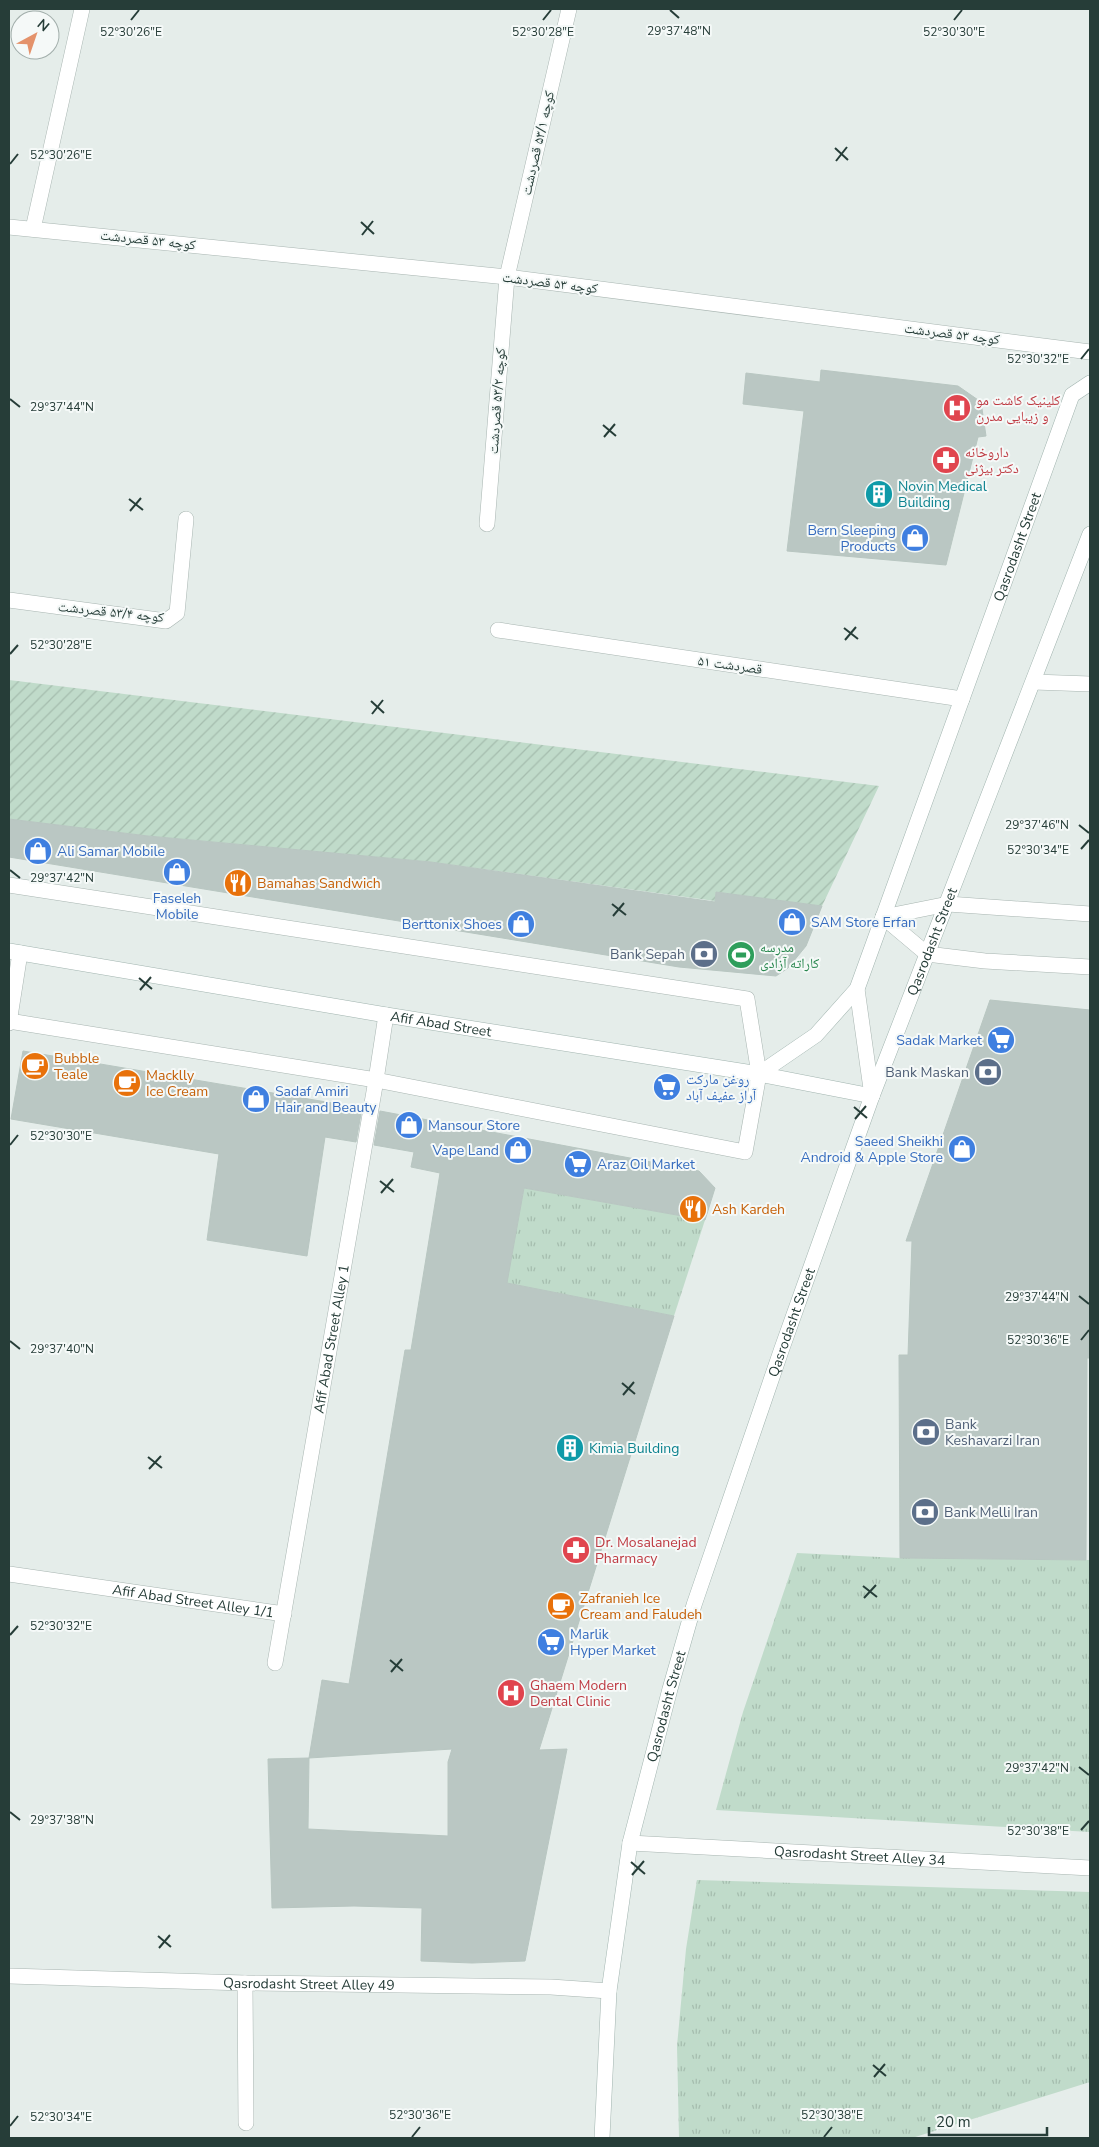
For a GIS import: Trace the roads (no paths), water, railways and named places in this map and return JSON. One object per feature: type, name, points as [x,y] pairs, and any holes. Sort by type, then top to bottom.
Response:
[{"type":"street","points":[[33,228],[82,9]]},
{"type":"street","name":"کوچه ۵۳/۱ قصردشت","points":[[507,277],[569,9]]},
{"type":"street","name":"کوچه ۵۳ قصردشت","points":[[9,227],[507,277],[1090,352]]},
{"type":"street","name":"کوچه ۵۳/۲ قصردشت","points":[[487,524],[507,277]]},
{"type":"street","name":"Qasrodasht Street","points":[[759,1074],[816,1035],[857,989],[1072,395],[1090,383]]},
{"type":"street","name":"کوچه ۵۳/۴ قصردشت","points":[[9,600],[166,621],[177,613],[186,519]]},
{"type":"street","name":"Qasrodasht Street","points":[[602,2138],[609,1991],[630,1843],[694,1605],[781,1351],[872,1096],[1090,534]]},
{"type":"street","name":"۵۱ قصردشت","points":[[498,630],[962,699]]},
{"type":"street","points":[[1034,682],[1090,684]]},
{"type":"street","points":[[9,885],[747,999],[759,1074],[745,1152],[376,1080],[9,1022],[14,952]]},
{"type":"street","points":[[883,916],[948,904],[1090,914]]},
{"type":"street","points":[[883,916],[927,954],[985,961],[1090,966]]},
{"type":"street","name":"Afif Abad Street","points":[[14,952],[386,1015],[759,1074],[872,1096]]},
{"type":"street","points":[[857,989],[872,1096]]},
{"type":"street","name":"Afif Abad Street Alley 1","points":[[275,1663],[386,1015]]},
{"type":"street","name":"Afif Abad Street Alley 1/1","points":[[9,1574],[284,1614]]},
{"type":"street","name":"Qasrodasht Street Alley 34","points":[[630,1843],[1090,1868]]},
{"type":"street","name":"Qasrodasht Street Alley 49","points":[[9,1976],[245,1984],[551,1987],[609,1991]]},
{"type":"street","points":[[245,1984],[246,2123]]},
{"type":"place","name":"کلینیک کاشت مو و زیبایی مدرن","points":[[957,408]]},
{"type":"place","name":"داروخانه دکتر بیژنی","points":[[946,460]]},
{"type":"place","name":"Novin Medical Building","points":[[879,494]]},
{"type":"place","name":"Bern Sleeping Products","points":[[915,538]]},
{"type":"place","name":"Ali Samar Mobile","points":[[38,851]]},
{"type":"place","name":"Faseleh Mobile","points":[[177,872]]},
{"type":"place","name":"Bamahas Sandwich","points":[[238,883]]},
{"type":"place","name":"SAM Store Erfan","points":[[792,922]]},
{"type":"place","name":"Berttonix Shoes","points":[[521,924]]},
{"type":"place","name":"Bank Sepah","points":[[704,954]]},
{"type":"place","name":"مدرسه کاراته آزادی","points":[[741,955]]},
{"type":"place","name":"Sadak Market","points":[[1001,1040]]},
{"type":"place","name":"Bubble Teale","points":[[35,1066]]},
{"type":"place","name":"Bank Maskan","points":[[988,1072]]},
{"type":"place","name":"Macklly Ice Cream","points":[[127,1083]]},
{"type":"place","name":"روغن مارکت آراز عفیف آباد","points":[[667,1087]]},
{"type":"place","name":"Sadaf Amiri Hair and Beauty","points":[[256,1099]]},
{"type":"place","name":"Mansour Store","points":[[409,1125]]},
{"type":"place","name":"Saeed Sheikhi Android & Apple Store","points":[[962,1149]]},
{"type":"place","name":"Vape Land","points":[[518,1150]]},
{"type":"place","name":"Araz Oil Market","points":[[578,1164]]},
{"type":"place","name":"Ash Kardeh","points":[[693,1209]]},
{"type":"place","name":"Bank Keshavarzi Iran","points":[[926,1432]]},
{"type":"place","name":"Kimia Building","points":[[570,1448]]},
{"type":"place","name":"Bank Melli Iran","points":[[925,1512]]},
{"type":"place","name":"Dr. Mosalanejad Pharmacy","points":[[576,1550]]},
{"type":"place","name":"Zafranieh Ice Cream and Faludeh","points":[[561,1606]]},
{"type":"place","name":"Marlik Hyper Market","points":[[551,1642]]},
{"type":"place","name":"Ghaem Modern Dental Clinic","points":[[511,1693]]}]
